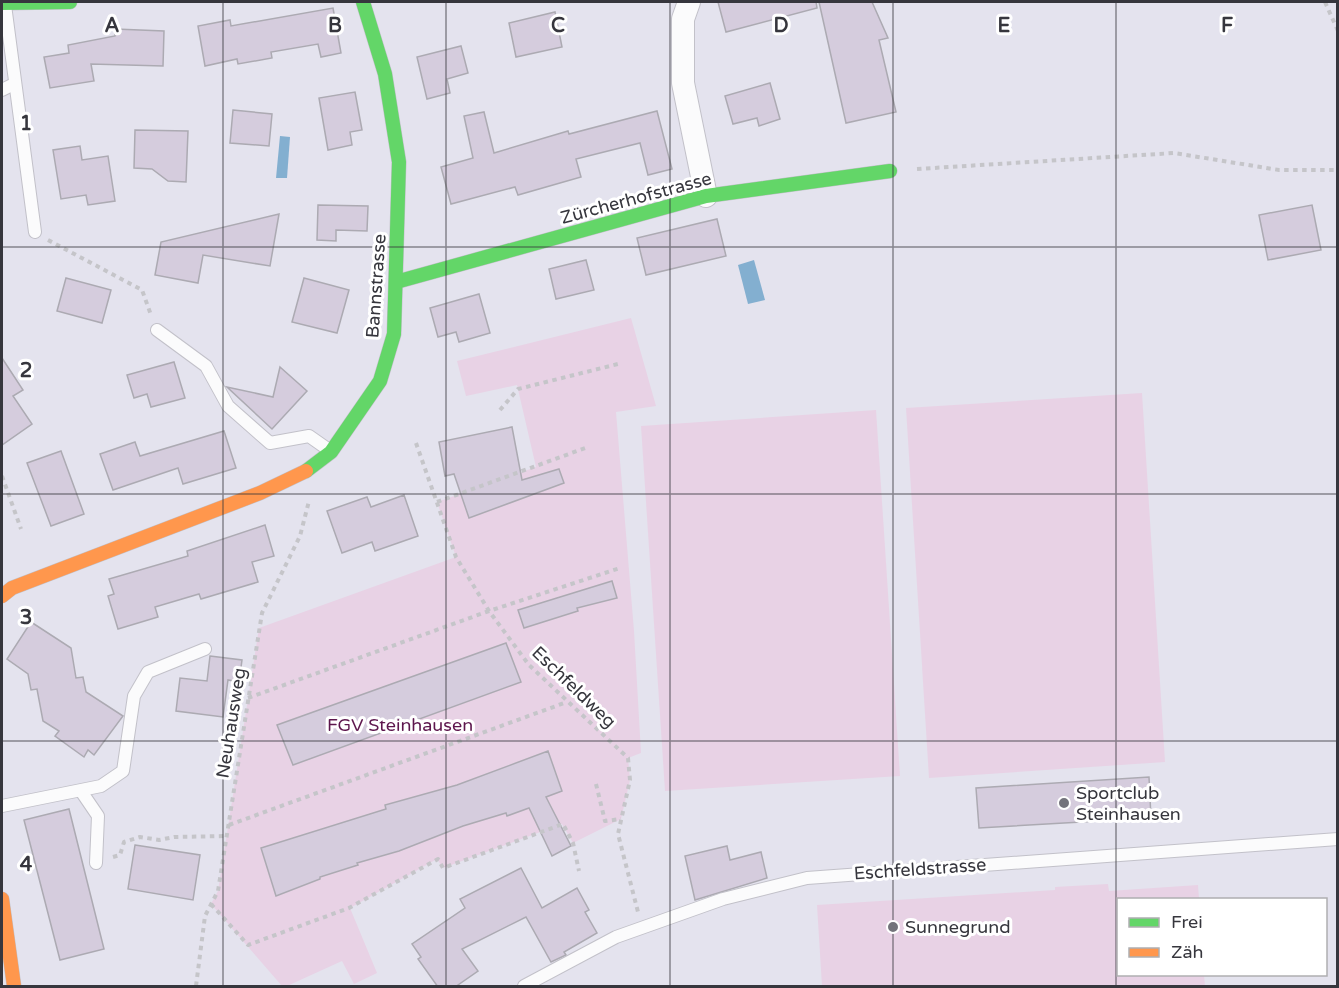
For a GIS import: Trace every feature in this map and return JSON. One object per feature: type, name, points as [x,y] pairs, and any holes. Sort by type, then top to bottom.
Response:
[{"type":"street","points":[[3,3],[70,2]]},
{"type":"street","name":"Bannstrasse","points":[[2,596],[12,588],[260,493],[308,470],[331,452],[380,381],[394,334],[399,162],[385,74],[363,2]]},
{"type":"street","points":[[689,2],[682,19],[683,83],[706,196]]},
{"type":"street","name":"Zürcherhofstrasse","points":[[396,282],[706,196],[890,171]]},
{"type":"street","points":[[2,899],[14,987]]},
{"type":"lane","points":[[3,3],[35,232]]},
{"type":"lane","points":[[2,90],[14,84]]},
{"type":"lane","points":[[156,330],[207,366],[228,406],[270,443],[309,436],[331,452]]},
{"type":"lane","points":[[2,806],[101,786],[123,771],[134,696],[148,672],[205,649]]},
{"type":"lane","points":[[81,790],[98,816],[96,863]]},
{"type":"lane","name":"Eschfeldstrasse","points":[[524,987],[615,937],[723,899],[807,878],[1338,839]]},
{"type":"path","points":[[1325,2],[1338,31]]},
{"type":"path","points":[[890,171],[1174,153],[1279,170],[1338,170]]},
{"type":"path","points":[[35,232],[142,291],[156,330]]},
{"type":"path","points":[[500,410],[518,389],[618,364]]},
{"type":"path","name":"Eschfeldweg","points":[[416,443],[456,557],[489,611],[529,665],[628,758],[630,780],[618,834],[642,928]]},
{"type":"path","points":[[437,502],[588,447]]},
{"type":"path","name":"Neuhausweg","points":[[196,987],[205,916],[218,891],[262,613],[300,536],[313,486],[308,470]]},
{"type":"path","points":[[2,476],[21,530]]},
{"type":"path","points":[[248,698],[489,611],[620,568]]},
{"type":"path","points":[[229,825],[567,702]]},
{"type":"path","points":[[596,784],[605,821],[621,819]]},
{"type":"path","points":[[211,904],[248,945],[349,908],[438,859],[443,868],[563,824],[573,843],[579,871]]},
{"type":"path","points":[[96,863],[120,855],[124,842],[140,837],[159,840],[174,837],[227,836]]},
{"type":"green space","name":"FGV Steinhausen","points":[[631,318],[656,406],[616,412],[634,631],[641,753],[628,758],[630,780],[621,819],[573,843],[562,824],[443,868],[437,859],[350,908],[377,973],[354,984],[342,961],[287,986],[282,986],[211,904],[218,891],[259,628],[456,557],[437,502],[536,467],[517,385],[466,396],[457,361]]},
{"type":"green space","points":[[1142,393],[1165,762],[929,778],[906,408]]},
{"type":"green space","points":[[876,410],[900,776],[665,791],[641,426]]},
{"type":"green space","points":[[1108,884],[1109,891],[1198,885],[1199,898],[1117,898],[1117,976],[1204,976],[1205,986],[822,986],[817,905],[1055,890],[1055,887]]},
{"type":"water","points":[[280,136],[290,137],[287,178],[276,178]]},
{"type":"water","points":[[754,260],[765,300],[748,304],[738,265]]},
{"type":"building","points":[[718,2],[816,2],[817,8],[726,32]]},
{"type":"building","points":[[819,2],[872,2],[888,38],[879,40],[896,112],[846,123]]},
{"type":"building","points":[[333,8],[341,53],[321,57],[318,44],[271,52],[272,58],[238,64],[237,59],[205,66],[198,26],[230,20],[231,26]]},
{"type":"building","points":[[555,12],[562,47],[516,57],[509,23]]},
{"type":"building","points":[[115,29],[164,31],[163,66],[91,64],[94,81],[50,88],[44,57],[69,53],[68,45],[115,36]]},
{"type":"building","points":[[461,46],[468,73],[447,79],[450,93],[427,99],[417,57]]},
{"type":"building","points":[[770,83],[780,119],[759,126],[757,118],[733,124],[725,96]]},
{"type":"building","points":[[355,92],[362,130],[350,132],[352,145],[328,150],[319,98]]},
{"type":"building","points":[[233,110],[272,114],[269,146],[230,143]]},
{"type":"building","points":[[657,111],[672,169],[648,175],[640,143],[576,159],[581,177],[518,195],[515,187],[451,204],[441,167],[473,158],[464,116],[484,112],[494,153],[568,131],[569,134]]},
{"type":"building","points":[[135,130],[188,131],[186,182],[168,181],[152,169],[134,168]]},
{"type":"building","points":[[80,146],[82,160],[108,156],[115,201],[88,205],[86,195],[61,199],[53,150]]},
{"type":"building","points":[[318,205],[368,206],[367,231],[336,230],[336,241],[317,240]]},
{"type":"building","points":[[1312,205],[1321,250],[1268,260],[1259,215]]},
{"type":"building","points":[[279,214],[270,266],[203,255],[198,283],[155,275],[161,242]]},
{"type":"building","points":[[717,219],[726,256],[646,275],[637,238]]},
{"type":"building","points":[[586,260],[594,290],[556,299],[549,269]]},
{"type":"building","points":[[66,278],[111,290],[102,323],[57,311]]},
{"type":"building","points":[[304,278],[349,290],[337,333],[292,322]]},
{"type":"building","points":[[479,294],[490,333],[459,342],[456,332],[438,337],[430,308]]},
{"type":"building","points":[[2,358],[23,390],[13,396],[32,424],[2,445]]},
{"type":"building","points":[[174,362],[185,398],[151,407],[147,394],[134,398],[127,375]]},
{"type":"building","points":[[280,367],[307,391],[272,429],[227,387],[273,397]]},
{"type":"building","points":[[512,427],[522,480],[559,469],[564,483],[469,518],[454,474],[445,476],[439,442]]},
{"type":"building","points":[[224,431],[236,468],[183,484],[178,468],[113,490],[100,454],[135,442],[140,456]]},
{"type":"building","points":[[61,451],[84,514],[51,526],[27,463]]},
{"type":"building","points":[[404,495],[418,536],[375,551],[372,542],[342,553],[327,511],[367,497],[371,507]]},
{"type":"building","points":[[265,525],[274,556],[252,562],[258,582],[201,599],[199,594],[155,607],[158,617],[118,629],[108,596],[114,594],[109,579],[188,556],[187,551]]},
{"type":"building","points":[[612,581],[617,598],[577,608],[578,611],[524,628],[518,610]]},
{"type":"building","points":[[31,622],[71,648],[76,678],[83,677],[86,692],[123,716],[94,755],[88,750],[84,757],[55,736],[59,731],[43,721],[37,689],[31,690],[28,674],[7,659]]},
{"type":"building","points":[[506,643],[521,682],[293,765],[277,725]]},
{"type":"building","points":[[210,656],[242,660],[239,682],[228,680],[223,717],[176,711],[180,678],[207,681]]},
{"type":"building","points":[[548,751],[562,791],[546,797],[571,846],[552,856],[529,808],[507,816],[506,813],[463,826],[399,851],[357,863],[358,865],[320,877],[320,879],[276,896],[261,848],[386,809],[385,805],[457,785]]},
{"type":"building","name":"Sportclub Steinhausen","points":[[1149,777],[1151,818],[979,828],[976,788]]},
{"type":"building","points":[[69,809],[104,949],[60,960],[24,820]]},
{"type":"building","points":[[135,845],[200,855],[193,900],[128,889]]},
{"type":"building","points":[[727,846],[730,860],[761,852],[767,878],[695,900],[685,856]]},
{"type":"building","points":[[521,868],[542,908],[577,888],[589,910],[585,912],[597,933],[564,952],[566,955],[551,962],[526,917],[462,949],[478,971],[455,987],[438,987],[418,959],[421,957],[412,944],[465,908],[460,899]]},
{"type":"traffic: fast","points":[[2,3],[70,2]]},
{"type":"traffic: fast","points":[[306,471],[331,452],[380,381],[394,334],[399,162],[385,74],[363,2]]},
{"type":"traffic: fast","points":[[396,282],[706,196],[890,171]]},
{"type":"traffic: slow","points":[[2,596],[12,588],[260,493],[306,471]]},
{"type":"traffic: slow","points":[[2,899],[14,986]]},
{"type":"place","name":"Sportclub Steinhausen","points":[[1064,803]]},
{"type":"place","name":"Sunnegrund","points":[[893,927]]}]
